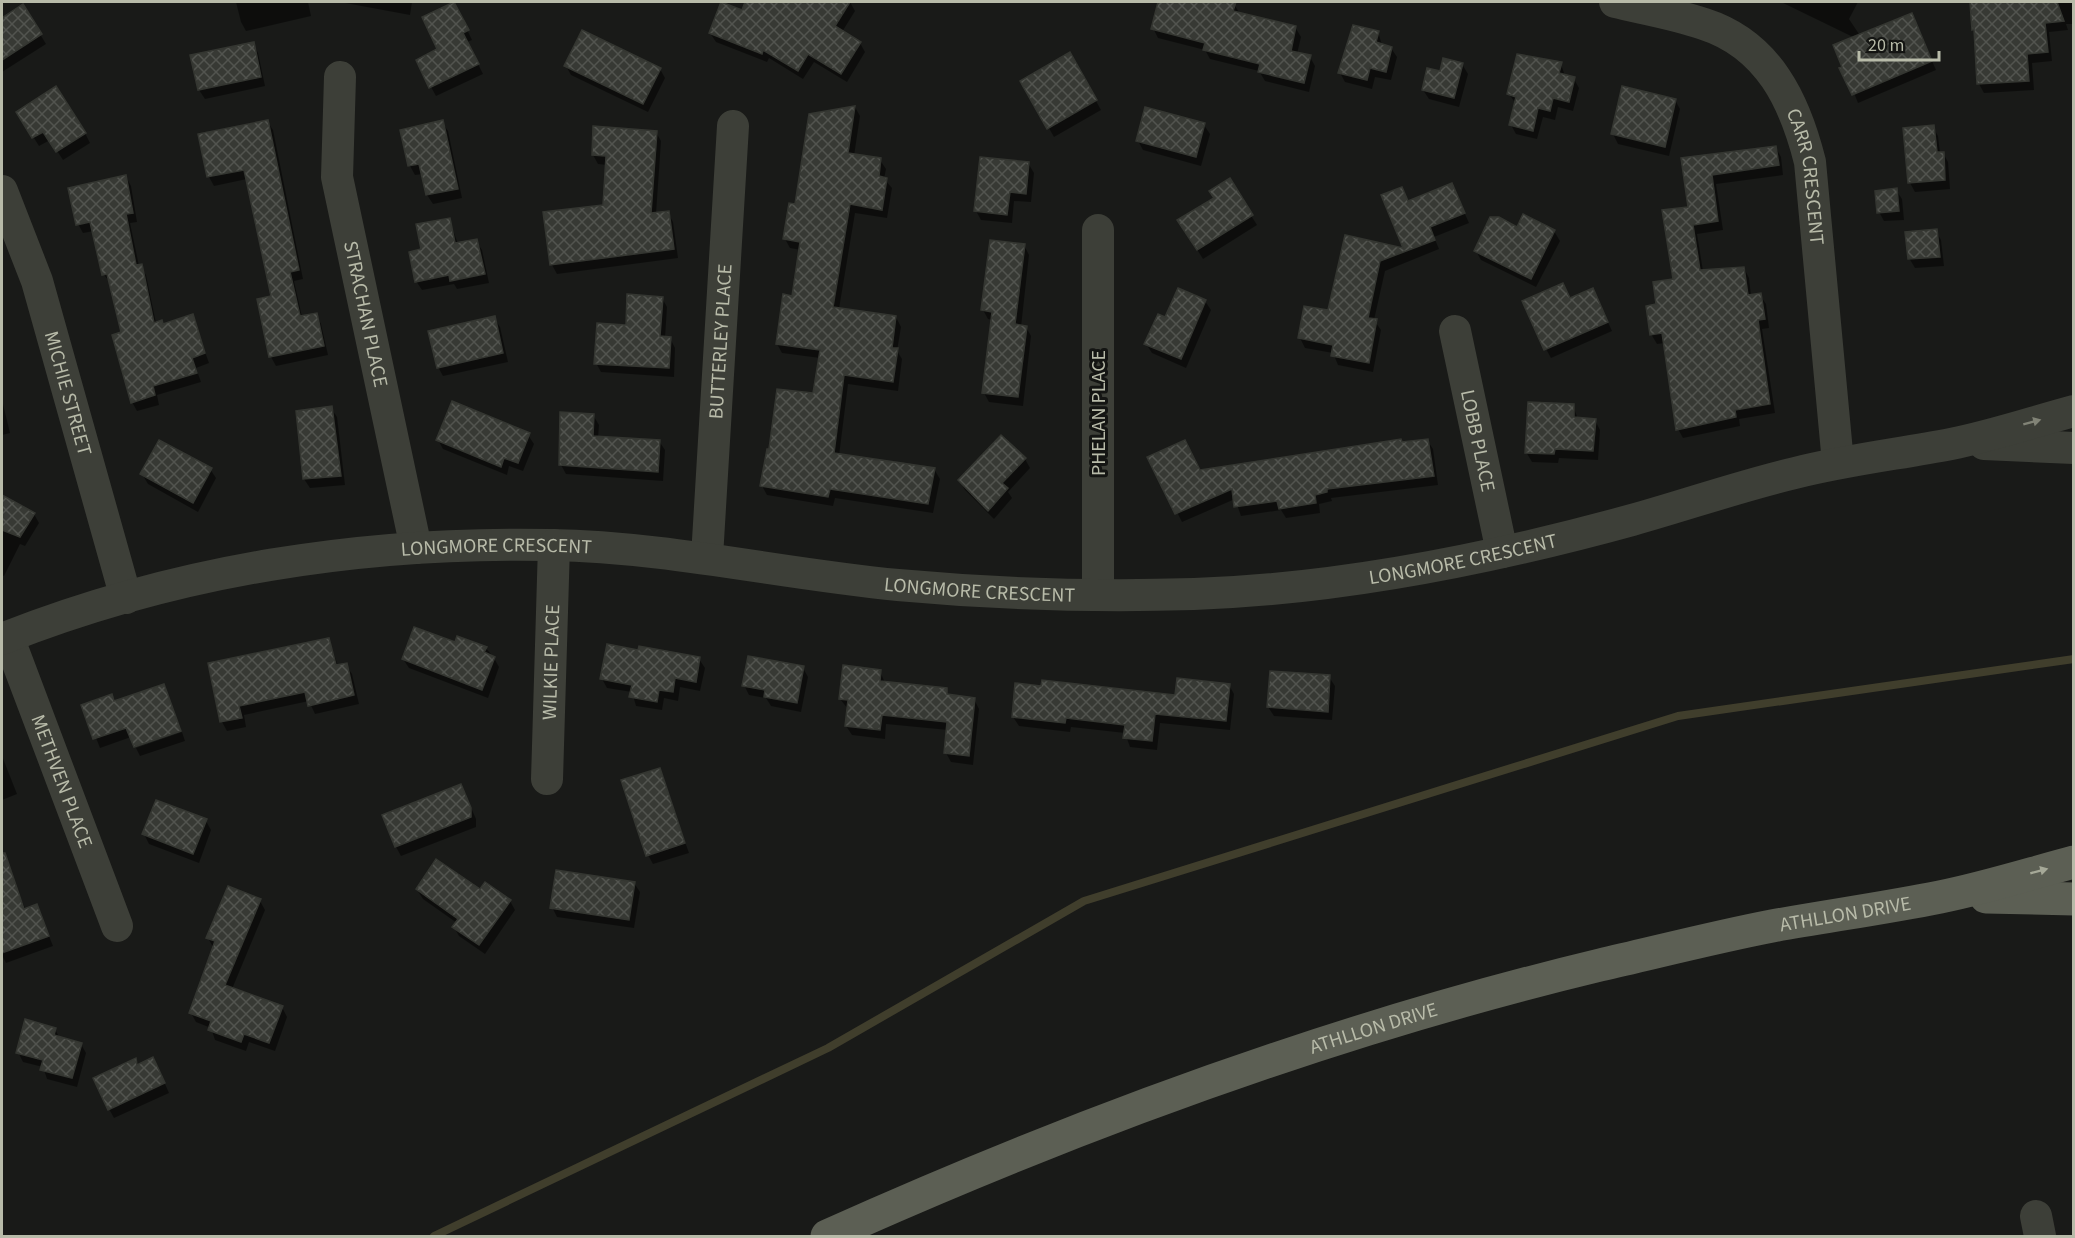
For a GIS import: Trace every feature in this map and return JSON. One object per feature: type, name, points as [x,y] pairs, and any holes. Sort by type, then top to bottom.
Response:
[{"type":"main road","name":"ATHLLON DRIVE","points":[[827,1236],[914,1197],[1154,1101],[1265,1062],[1430,1010],[1597,966],[1768,927],[1942,897],[2073,862]]},
{"type":"main road","name":"ATHLLON DRIVE","points":[[1942,897],[2073,899]]},
{"type":"street","name":"CARR CRESCENT","points":[[1615,2],[1706,24],[1740,41],[1768,67],[1791,101],[1800,121],[1810,162],[1838,463]]},
{"type":"street","name":"STRACHAN PLACE","points":[[340,77],[337,177],[416,548]]},
{"type":"street","name":"BUTTERLEY PLACE","points":[[707,558],[733,126]]},
{"type":"street","name":"MICHIE STREET","points":[[2,191],[37,281],[126,598]]},
{"type":"street","name":"PHELAN PLACE","points":[[1098,230],[1098,595]]},
{"type":"street","name":"LOBB PLACE","points":[[1455,331],[1502,552]]},
{"type":"street","name":"LONGMORE CRESCENT","points":[[5,638],[126,598],[235,571],[276,563],[416,548],[554,545],[707,558],[894,585],[1098,595],[1199,594],[1300,586],[1451,563],[1502,552],[1630,520],[1789,474],[1838,463],[1956,443],[2073,411]]},
{"type":"street","name":"LONGMORE CRESCENT","points":[[1956,443],[2073,448]]},
{"type":"street","name":"WILKIE PLACE","points":[[547,779],[554,545]]},
{"type":"street","name":"METHVEN PLACE","points":[[5,638],[117,926]]},
{"type":"building","points":[[454,2],[469,30],[463,33],[479,64],[429,88],[416,60],[437,49],[422,17]]},
{"type":"building","points":[[721,2],[742,10],[745,2],[850,2],[835,26],[861,42],[841,74],[808,54],[798,71],[763,50],[762,54],[709,33]]},
{"type":"building","points":[[1158,2],[1236,2],[1233,11],[1296,26],[1291,51],[1311,55],[1304,83],[1258,72],[1260,64],[1203,50],[1205,43],[1151,29]]},
{"type":"building","points":[[1970,2],[2057,2],[2064,21],[2045,23],[2048,52],[2027,54],[2029,81],[1977,84]]},
{"type":"building","points":[[23,4],[42,34],[2,60],[2,18]]},
{"type":"building","points":[[1912,13],[1932,61],[1852,95],[1839,68],[1842,67],[1833,45]]},
{"type":"building","points":[[1353,25],[1379,31],[1376,42],[1392,47],[1386,72],[1370,68],[1367,80],[1338,73]]},
{"type":"building","points":[[582,30],[661,68],[643,104],[564,66]]},
{"type":"building","points":[[254,42],[261,77],[198,90],[190,55]]},
{"type":"building","points":[[1070,52],[1097,100],[1047,129],[1020,81]]},
{"type":"building","points":[[1517,54],[1562,62],[1559,73],[1575,77],[1569,102],[1553,98],[1550,111],[1538,108],[1533,131],[1509,125],[1516,97],[1507,94]]},
{"type":"building","points":[[1443,58],[1463,63],[1454,98],[1422,90],[1427,68],[1440,71]]},
{"type":"building","points":[[56,86],[86,133],[56,152],[43,132],[32,138],[16,112]]},
{"type":"building","points":[[1622,86],[1676,99],[1665,147],[1611,134]]},
{"type":"building","points":[[855,106],[848,153],[881,158],[879,176],[887,178],[882,210],[850,204],[833,307],[896,316],[892,348],[898,348],[893,382],[844,375],[834,453],[935,468],[928,504],[830,489],[828,497],[760,486],[767,449],[769,449],[777,389],[813,393],[820,350],[776,344],[783,294],[792,296],[800,242],[783,239],[789,203],[795,204],[809,114]]},
{"type":"building","points":[[1145,107],[1205,123],[1196,157],[1136,141]]},
{"type":"building","points":[[268,120],[299,270],[290,272],[300,316],[317,313],[324,346],[269,357],[257,299],[271,296],[244,170],[207,177],[198,134]]},
{"type":"building","points":[[443,120],[458,189],[426,195],[419,164],[408,166],[400,130]]},
{"type":"building","points":[[1934,125],[1937,152],[1944,152],[1945,180],[1908,183],[1903,128]]},
{"type":"building","points":[[593,126],[657,131],[651,213],[669,211],[674,249],[550,265],[543,212],[603,205],[606,156],[592,155]]},
{"type":"building","points":[[1776,146],[1779,165],[1712,175],[1718,221],[1693,225],[1700,270],[1744,267],[1748,295],[1761,293],[1765,319],[1758,320],[1770,404],[1735,410],[1736,417],[1676,430],[1662,333],[1650,335],[1646,306],[1656,304],[1653,282],[1673,279],[1662,210],[1688,207],[1681,158]]},
{"type":"building","points":[[980,157],[1029,162],[1026,194],[1010,192],[1007,215],[974,211]]},
{"type":"building","points":[[126,175],[133,213],[126,214],[136,265],[142,264],[154,323],[162,320],[163,324],[193,314],[205,353],[192,358],[197,373],[153,386],[155,395],[131,403],[112,335],[121,332],[107,274],[102,275],[90,222],[76,225],[68,188]]},
{"type":"building","points":[[1230,178],[1253,215],[1197,250],[1177,220],[1214,198],[1209,191]]},
{"type":"building","points":[[1452,183],[1465,213],[1430,227],[1435,240],[1380,261],[1368,318],[1377,319],[1369,363],[1331,356],[1333,345],[1298,338],[1304,306],[1328,310],[1345,235],[1403,248],[1381,195],[1402,187],[1408,201]]},
{"type":"building","points":[[1897,188],[1899,211],[1877,213],[1875,191]]},
{"type":"building","points":[[1523,214],[1555,230],[1531,279],[1474,251],[1490,217],[1499,217],[1517,227]]},
{"type":"building","points":[[450,218],[455,243],[477,239],[485,274],[450,281],[449,275],[415,282],[409,252],[421,249],[416,224]]},
{"type":"building","points":[[1937,229],[1940,257],[1908,259],[1905,232]]},
{"type":"building","points":[[990,240],[1025,244],[1015,324],[1027,326],[1018,397],[982,393],[992,312],[981,310]]},
{"type":"building","points":[[1563,283],[1570,298],[1593,288],[1608,322],[1544,350],[1522,301]]},
{"type":"building","points":[[1178,288],[1206,300],[1181,359],[1144,344],[1158,314],[1165,317]]},
{"type":"building","points":[[627,294],[663,297],[660,336],[671,337],[669,368],[594,364],[597,323],[626,325]]},
{"type":"building","points":[[495,316],[503,353],[437,368],[428,331]]},
{"type":"building","points":[[452,401],[530,433],[518,463],[504,458],[501,467],[436,440]]},
{"type":"building","points":[[1528,402],[1574,404],[1574,417],[1596,419],[1593,451],[1555,449],[1554,454],[1525,453]]},
{"type":"building","points":[[332,406],[341,476],[303,479],[296,411]]},
{"type":"building","points":[[560,412],[594,414],[593,436],[660,440],[658,472],[559,465]]},
{"type":"building","points":[[1001,435],[1026,458],[1002,483],[1008,488],[988,511],[958,480]]},
{"type":"building","points":[[1401,439],[1402,442],[1428,439],[1434,476],[1327,489],[1327,492],[1315,495],[1316,503],[1279,509],[1277,501],[1234,507],[1232,489],[1175,514],[1147,457],[1185,440],[1200,470]]},
{"type":"building","points":[[159,440],[212,468],[193,503],[140,474]]},
{"type":"building","points":[[2,495],[35,513],[20,537],[2,530]]},
{"type":"building","points":[[414,627],[455,642],[457,636],[487,647],[484,652],[495,657],[482,690],[402,659]]},
{"type":"building","points":[[329,638],[336,665],[347,663],[354,695],[308,706],[305,692],[239,706],[242,718],[220,722],[208,663]]},
{"type":"building","points":[[607,644],[638,650],[639,646],[700,657],[696,682],[675,678],[673,692],[659,690],[657,702],[629,697],[632,685],[600,679]]},
{"type":"building","points":[[748,656],[804,666],[797,703],[764,697],[765,690],[742,686]]},
{"type":"building","points":[[843,665],[881,670],[880,681],[947,688],[947,694],[975,698],[969,756],[944,753],[947,722],[882,715],[880,730],[845,726],[848,700],[839,699]]},
{"type":"building","points":[[1270,671],[1330,675],[1328,712],[1267,707]]},
{"type":"building","points":[[1177,678],[1230,684],[1226,721],[1155,714],[1152,741],[1123,738],[1125,725],[1066,718],[1065,723],[1012,717],[1015,683],[1041,686],[1042,680],[1175,695]]},
{"type":"building","points":[[164,684],[181,731],[134,747],[126,728],[93,739],[81,705],[112,694],[114,701]]},
{"type":"building","points":[[660,768],[685,843],[646,856],[621,780]]},
{"type":"building","points":[[461,784],[471,808],[471,817],[395,847],[382,815]]},
{"type":"building","points":[[156,800],[207,819],[193,854],[142,834]]},
{"type":"building","points":[[2,853],[5,853],[24,909],[37,904],[49,936],[2,953]]},
{"type":"building","points":[[436,859],[480,889],[485,882],[511,900],[479,945],[452,927],[458,919],[416,889]]},
{"type":"building","points":[[556,870],[635,882],[629,920],[550,908]]},
{"type":"building","points":[[228,886],[261,899],[225,985],[283,1006],[269,1043],[244,1034],[241,1042],[208,1030],[211,1021],[189,1013],[215,941],[206,938]]},
{"type":"building","points":[[25,1019],[56,1028],[54,1035],[82,1043],[72,1078],[40,1070],[43,1060],[16,1053]]},
{"type":"building","points":[[153,1057],[165,1083],[108,1110],[93,1078],[136,1058],[137,1065]]},
{"type":"waterway","points":[[434,1236],[828,1048],[1084,901],[1678,716],[2074,659]]}]
